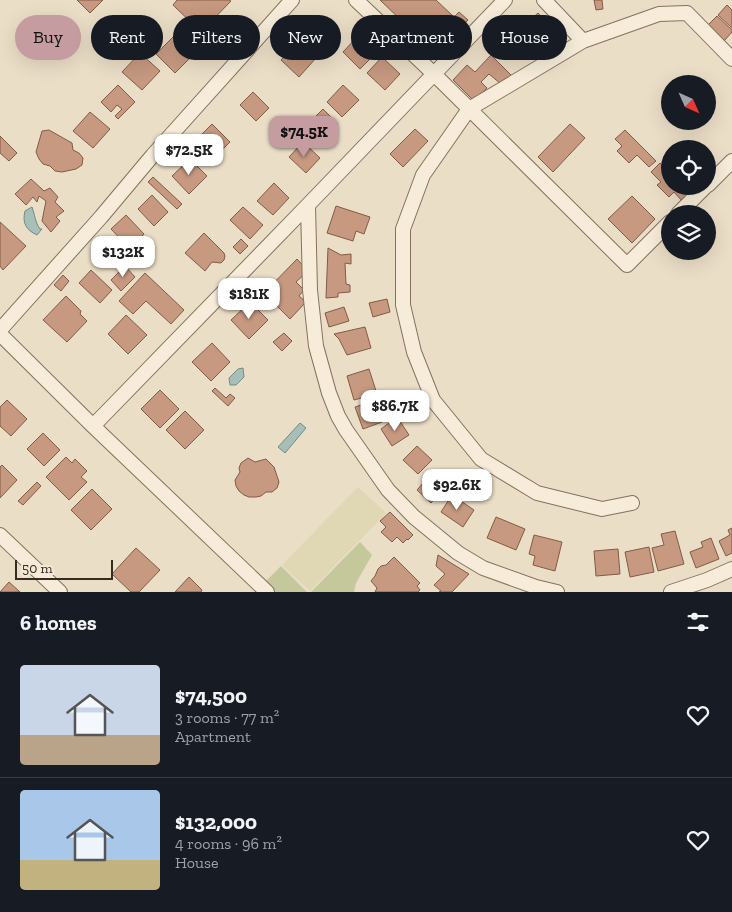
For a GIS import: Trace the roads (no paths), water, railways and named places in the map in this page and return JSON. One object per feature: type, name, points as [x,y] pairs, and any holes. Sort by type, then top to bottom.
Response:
[{"type":"street","points":[[0,330],[292,0]]},
{"type":"street","points":[[356,0],[434,74],[627,265],[661,231]]},
{"type":"street","points":[[93,426],[505,0]]},
{"type":"street","points":[[544,0],[583,41]]},
{"type":"street","points":[[632,503],[602,509],[537,493],[481,460],[432,400],[414,352],[403,305],[403,229],[423,175],[469,109],[583,41],[659,14],[687,13],[732,59]]},
{"type":"street","points":[[716,177],[732,161]]},
{"type":"street","points":[[687,205],[698,195]]},
{"type":"street","points":[[308,205],[310,290],[316,346],[329,393],[346,430],[388,490],[414,517],[458,553],[483,568],[557,592]]},
{"type":"street","points":[[0,334],[93,426],[267,592]]},
{"type":"street","points":[[0,535],[60,592]]},
{"type":"street","points":[[671,592],[708,580],[732,569]]},
{"type":"water","points":[[32,207],[37,224],[42,229],[37,235],[30,231],[24,219],[25,211]]},
{"type":"water","points":[[243,368],[244,377],[236,385],[230,385],[229,378],[238,369]]},
{"type":"water","points":[[300,423],[306,428],[285,453],[278,447]]}]
